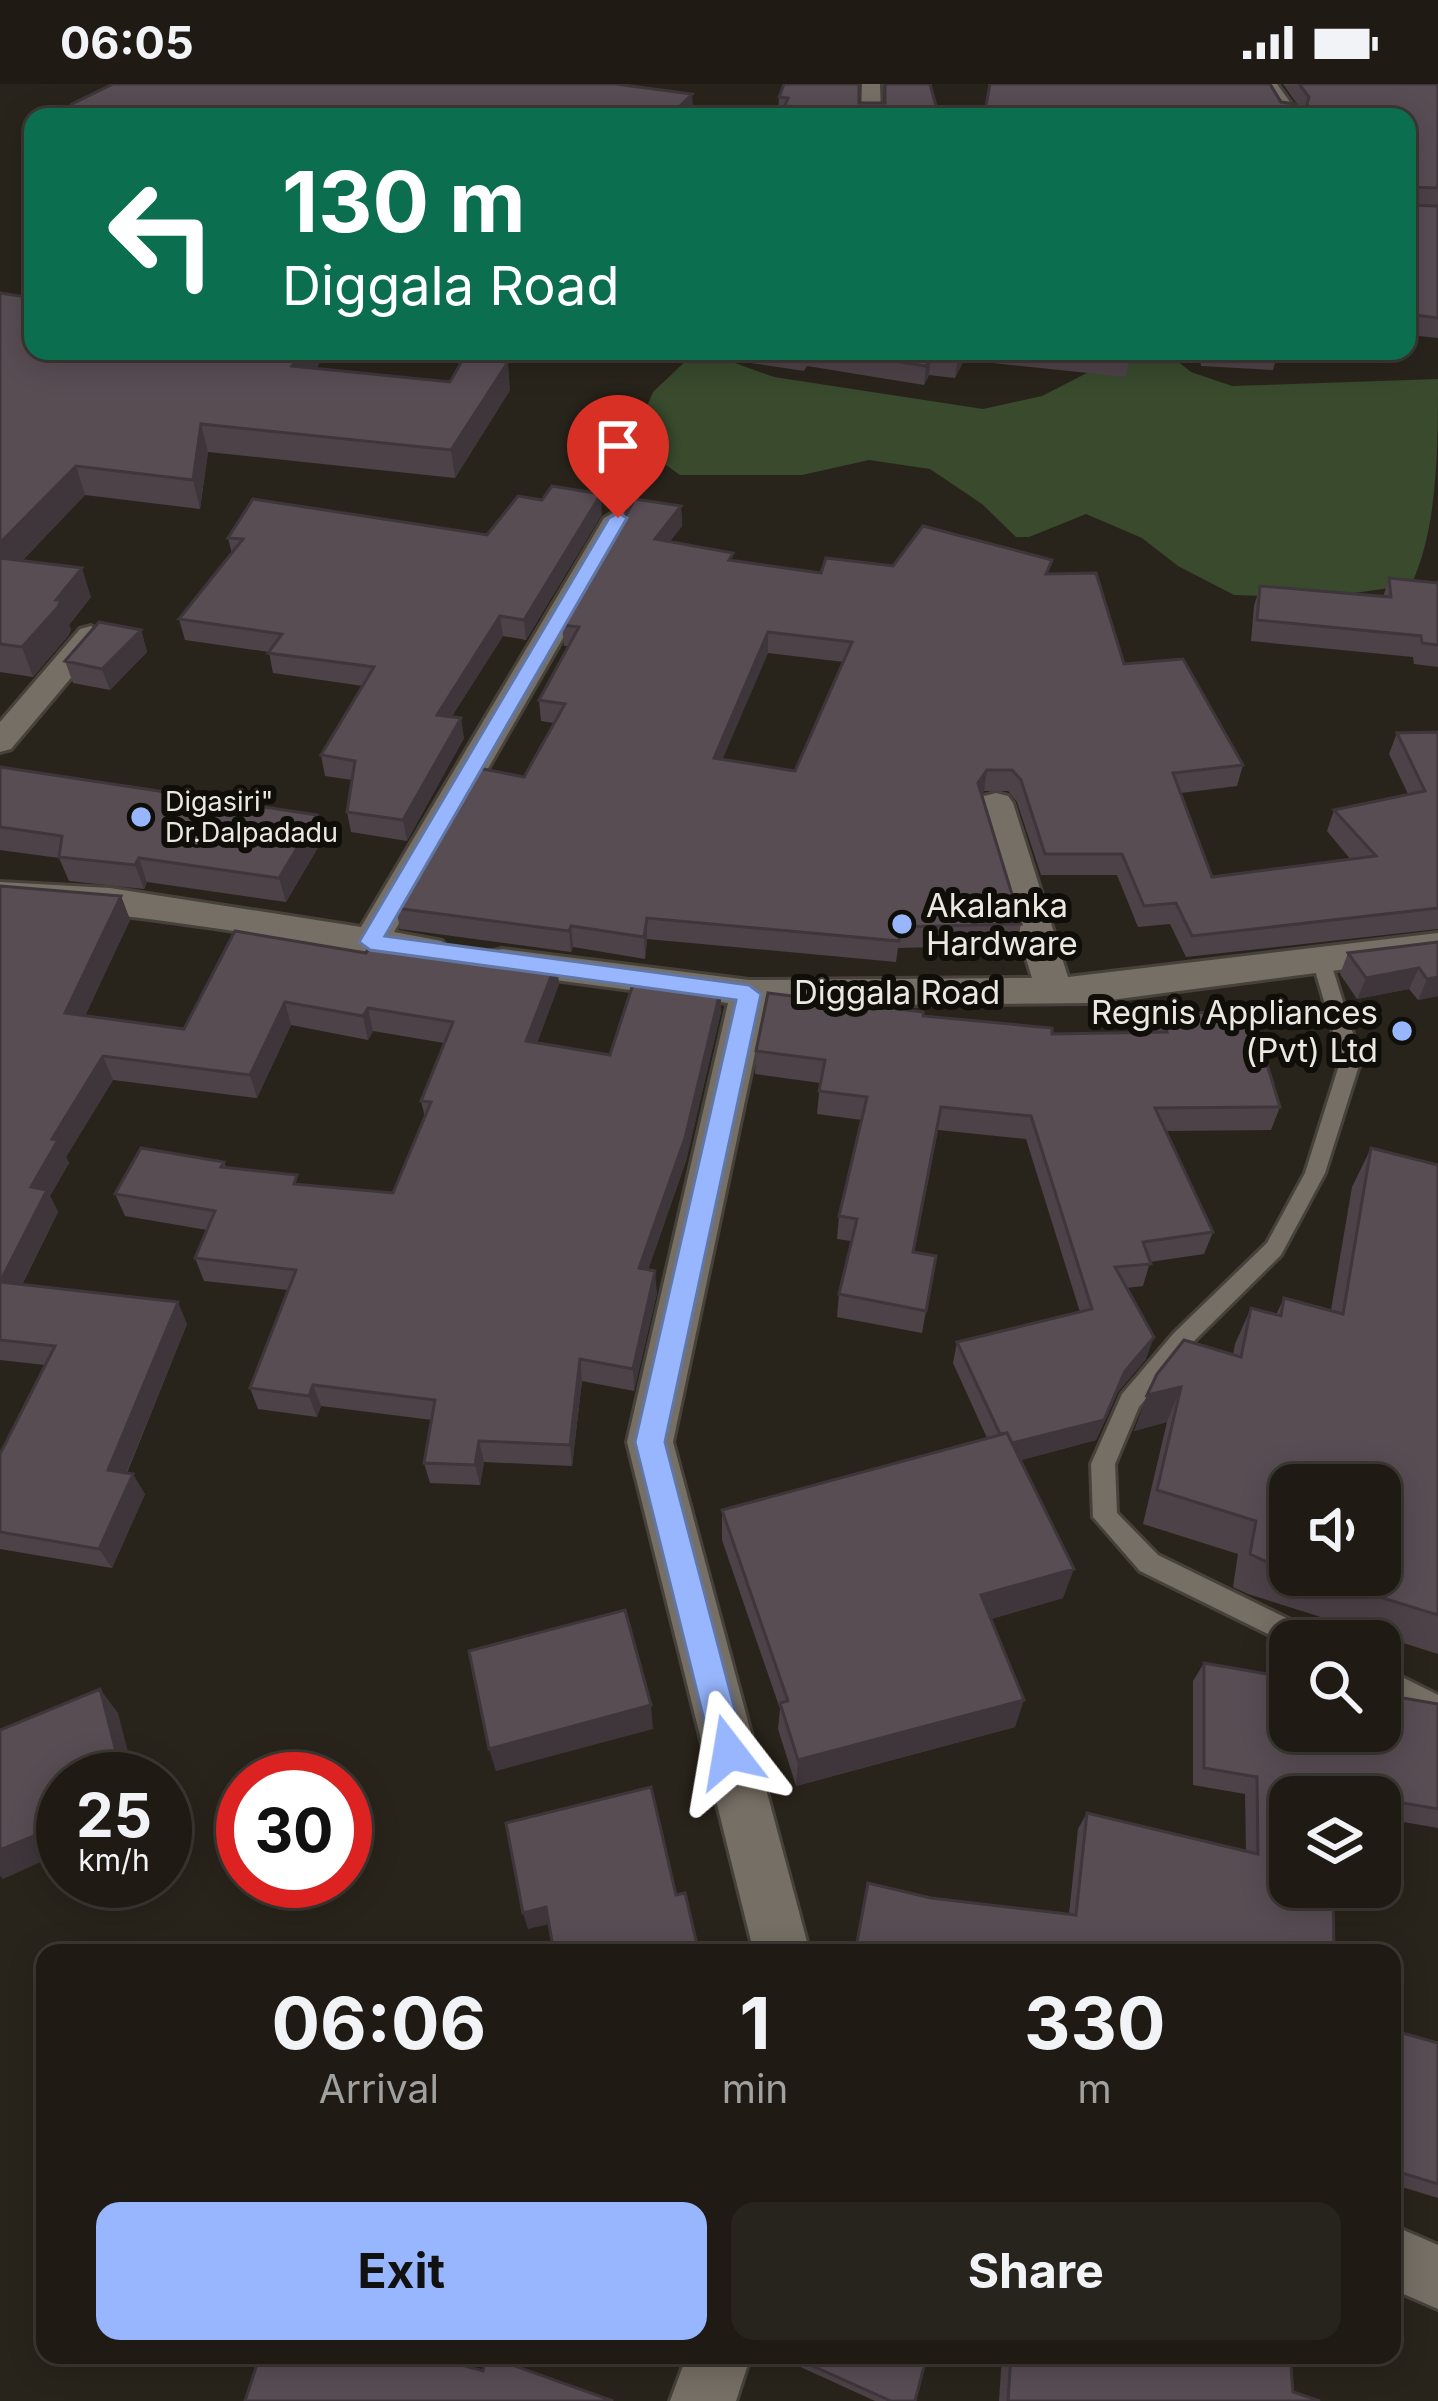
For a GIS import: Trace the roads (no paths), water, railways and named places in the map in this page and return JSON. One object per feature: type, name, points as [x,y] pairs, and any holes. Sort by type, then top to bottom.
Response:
[{"type":"street","points":[[370,942],[618,518]]},
{"type":"street","points":[[0,742],[91,635]]},
{"type":"street","points":[[996,803],[1054,991]]},
{"type":"street","name":"Diggala Road","points":[[0,893],[110,900],[370,942],[749,994],[1054,991],[1438,945]]},
{"type":"street","points":[[749,994],[650,1442],[780,1944]]},
{"type":"street","points":[[1401,2260],[1438,2278]]},
{"type":"street","points":[[703,2401],[716,2364]]},
{"type":"lane","points":[[1269,1622],[1149,1563],[1105,1516],[1103,1464],[1130,1401],[1274,1249],[1315,1173],[1351,1059],[1321,960]]},
{"type":"lane","points":[[1401,1689],[1438,1708]]},
{"type":"place","name":"Digasiri\" Dr.Dalpadadu","points":[[141,817]]},
{"type":"place","name":"Akalanka Hardware","points":[[902,924]]},
{"type":"place","name":"Regnis Appliances (Pvt) Ltd","points":[[1402,1031]]}]
